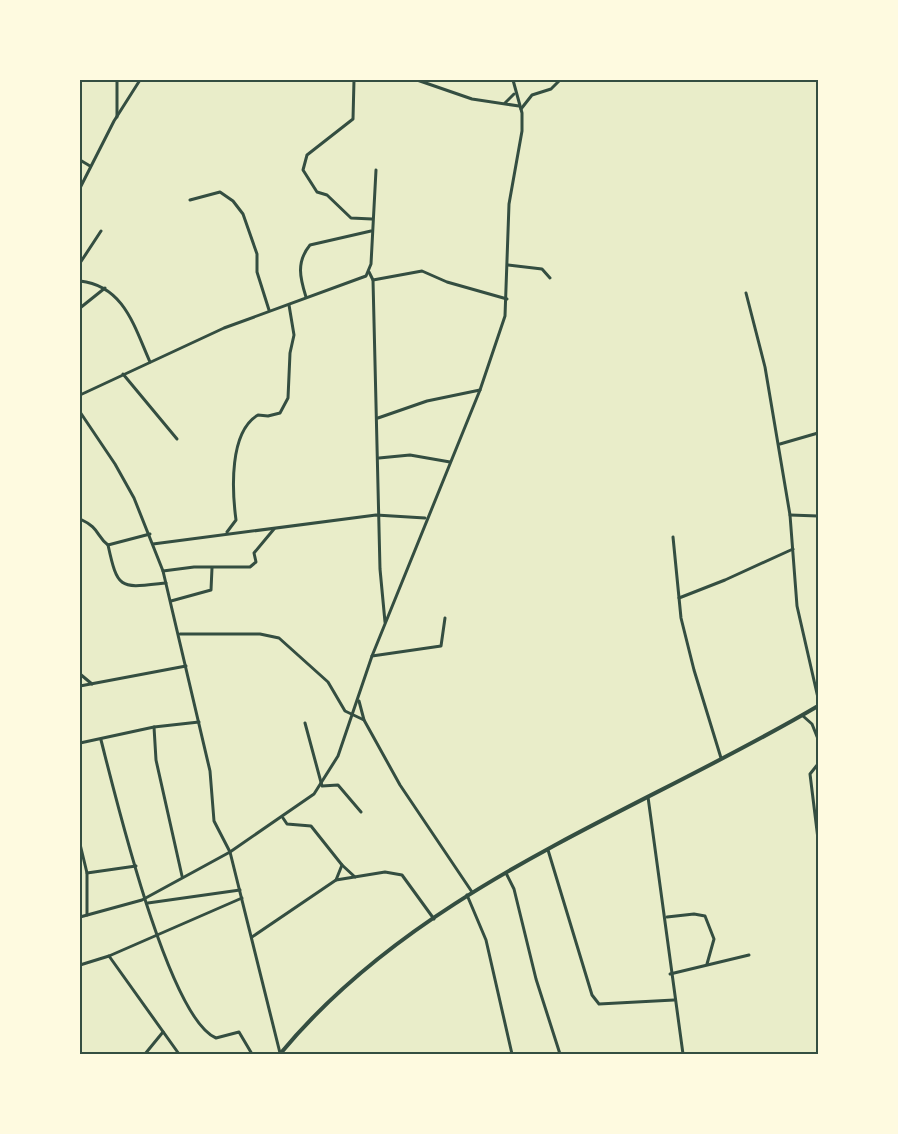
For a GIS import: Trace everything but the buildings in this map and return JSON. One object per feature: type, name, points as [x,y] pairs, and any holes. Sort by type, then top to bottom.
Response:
[{"type":"main road","points":[[280,1054],[327,1003],[472,892],[819,706]]},
{"type":"street","points":[[117,80],[117,117]]},
{"type":"street","points":[[80,188],[117,117],[140,80]]},
{"type":"street","points":[[354,80],[353,119],[307,155],[303,171],[317,192],[327,195],[351,218],[372,219]]},
{"type":"street","points":[[417,80],[472,99],[505,103],[521,108]]},
{"type":"street","points":[[80,917],[146,898],[182,876],[230,852],[283,818],[322,786],[338,756],[372,656],[497,343],[507,299],[509,204],[522,131],[521,108],[514,94],[513,80]]},
{"type":"street","points":[[521,108],[532,95],[551,89],[560,80]]},
{"type":"street","points":[[505,103],[514,94]]},
{"type":"street","points":[[80,160],[90,166]]},
{"type":"street","points":[[376,170],[369,272],[373,280],[380,569],[385,624]]},
{"type":"street","points":[[190,200],[220,192],[238,207],[257,255],[256,272],[269,310]]},
{"type":"street","points":[[80,263],[101,231]]},
{"type":"street","points":[[306,297],[300,265],[310,245],[372,231]]},
{"type":"street","points":[[508,265],[542,269],[550,278]]},
{"type":"street","points":[[373,280],[422,271],[447,282],[507,299]]},
{"type":"street","points":[[80,395],[269,310],[366,276],[369,272]]},
{"type":"street","points":[[80,281],[105,288],[125,306],[150,362]]},
{"type":"street","points":[[80,308],[105,288]]},
{"type":"street","points":[[746,293],[765,368],[779,444],[790,515],[797,606],[819,698]]},
{"type":"street","points":[[225,533],[236,520],[233,499],[234,468],[246,424],[258,415],[268,416],[280,413],[288,398],[290,353],[294,335],[289,304]]},
{"type":"street","points":[[123,374],[177,439]]},
{"type":"street","points":[[378,418],[427,401],[480,390]]},
{"type":"street","points":[[80,412],[115,464],[150,534],[164,571],[180,634],[212,786],[214,821],[230,852],[280,1054]]},
{"type":"street","points":[[779,444],[819,433]]},
{"type":"street","points":[[379,458],[410,455],[450,462]]},
{"type":"street","points":[[153,544],[380,515],[426,519]]},
{"type":"street","points":[[790,515],[819,516]]},
{"type":"street","points":[[80,519],[97,529],[102,541],[108,545],[115,576],[124,584],[136,586],[166,583]]},
{"type":"street","points":[[164,571],[250,567],[255,564],[254,553],[275,528]]},
{"type":"street","points":[[108,545],[150,534]]},
{"type":"street","points":[[673,537],[679,598],[694,670],[721,758]]},
{"type":"street","points":[[679,598],[793,549]]},
{"type":"street","points":[[171,601],[212,588],[210,580],[212,567]]},
{"type":"street","points":[[372,656],[441,646],[445,618]]},
{"type":"street","points":[[180,634],[260,634],[279,638],[328,682],[340,707],[364,720]]},
{"type":"street","points":[[80,686],[186,666]]},
{"type":"street","points":[[80,674],[92,684]]},
{"type":"street","points":[[359,699],[364,720],[400,785],[472,892]]},
{"type":"street","points":[[803,716],[812,724],[819,739]]},
{"type":"street","points":[[80,743],[154,727],[199,722]]},
{"type":"street","points":[[305,723],[322,786]]},
{"type":"street","points":[[154,727],[156,760],[182,876]]},
{"type":"street","points":[[101,740],[156,935],[178,989],[204,1030],[216,1038],[239,1032],[252,1054]]},
{"type":"street","points":[[819,764],[810,774],[819,839]]},
{"type":"street","points":[[322,786],[338,785],[361,812]]},
{"type":"street","points":[[648,797],[666,917],[670,974],[683,1054]]},
{"type":"street","points":[[283,818],[287,824],[311,826],[342,865],[355,877]]},
{"type":"street","points":[[80,844],[87,873],[87,915]]},
{"type":"street","points":[[548,850],[592,994],[599,1004],[674,1000]]},
{"type":"street","points":[[336,880],[342,865]]},
{"type":"street","points":[[87,873],[136,866]]},
{"type":"street","points":[[80,869],[85,867]]},
{"type":"street","points":[[252,937],[336,880],[385,872],[402,875],[434,920]]},
{"type":"street","points":[[506,873],[514,889],[536,979],[560,1054]]},
{"type":"street","points":[[148,903],[240,890]]},
{"type":"street","points":[[467,896],[486,940],[512,1054]]},
{"type":"street","points":[[80,965],[109,956],[242,898]]},
{"type":"street","points":[[666,917],[694,914],[705,916],[714,939],[707,964]]},
{"type":"street","points":[[670,974],[749,955]]},
{"type":"street","points":[[109,956],[179,1054]]},
{"type":"street","points":[[145,1054],[163,1032]]}]
